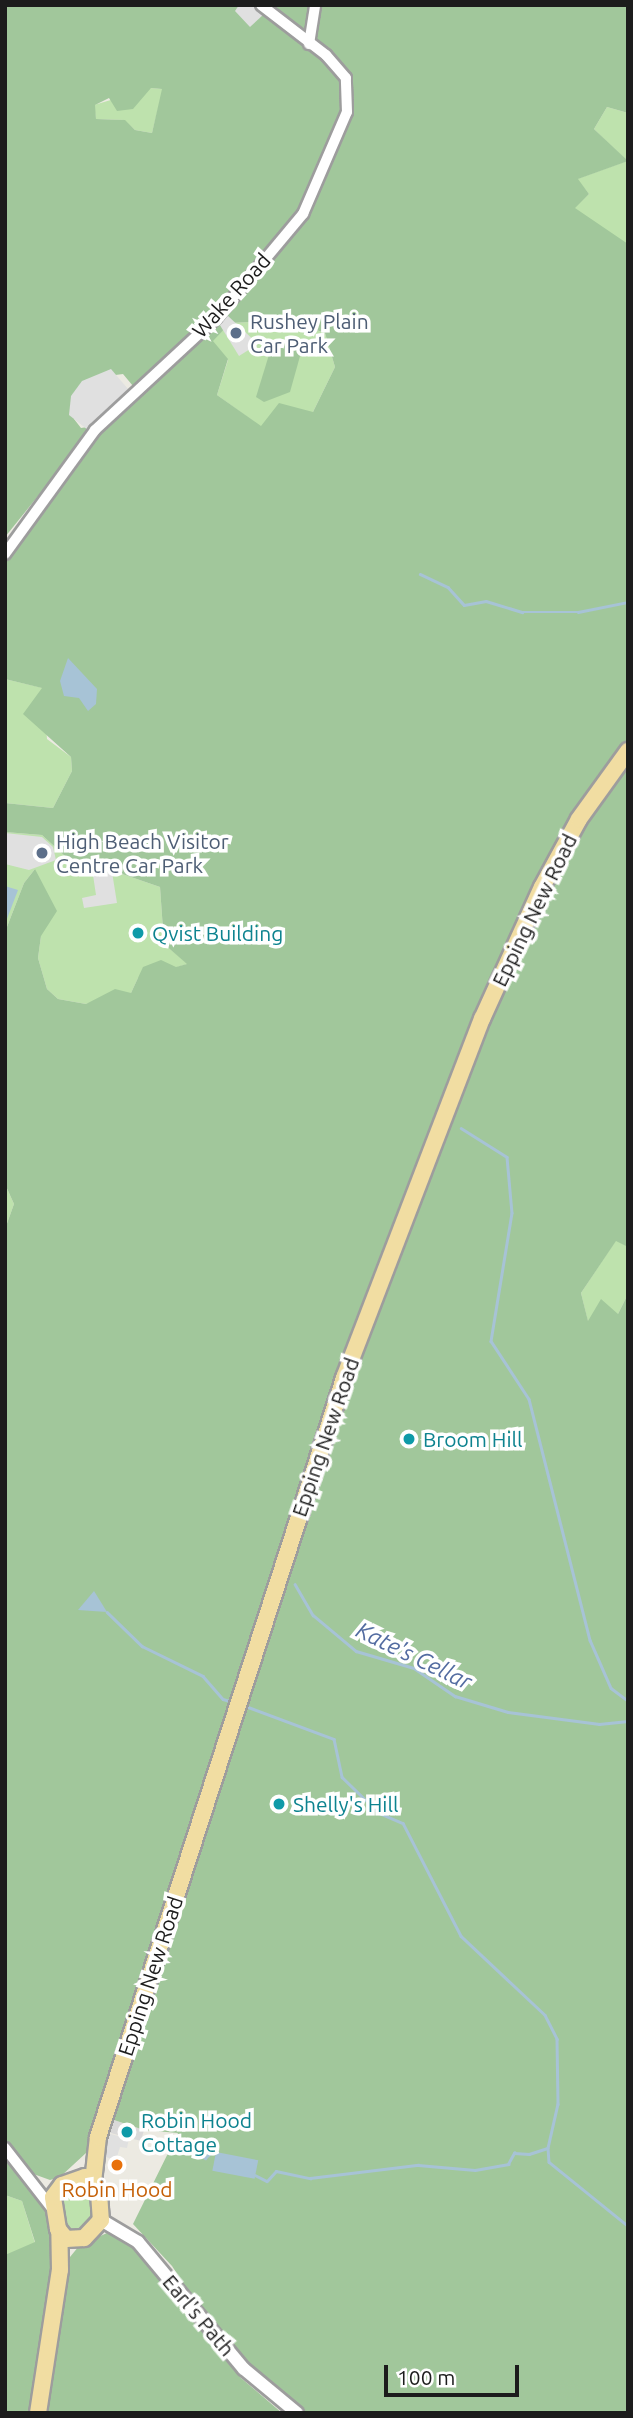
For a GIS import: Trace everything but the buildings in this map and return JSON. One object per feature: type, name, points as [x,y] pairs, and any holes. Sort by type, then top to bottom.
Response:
[{"type":"main road","name":"Epping New Road","points":[[93,2182],[94,2153],[362,1330],[482,1019],[531,911],[579,819],[628,751]]},
{"type":"main road","name":"Epping New Road","points":[[66,2183],[94,2153]]},
{"type":"main road","points":[[38,2413],[60,2270],[59,2231],[54,2211],[66,2183],[85,2177],[93,2182],[99,2193],[101,2220],[77,2239],[60,2270]]},
{"type":"main road","points":[[59,2231],[66,2239],[77,2239]]},
{"type":"street","name":"Wake Road","points":[[5,554],[95,430],[216,318],[303,214],[347,112],[346,78],[339,66],[261,5]]},
{"type":"street","points":[[309,44],[315,5]]},
{"type":"street","points":[[5,2148],[54,2211]]},
{"type":"street","points":[[36,2187],[66,2183]]},
{"type":"street","name":"Earl's Path","points":[[101,2220],[138,2242],[244,2370],[297,2413]]},
{"type":"shaded area","points":[[239,5],[252,5],[264,14],[250,27],[235,11]]},
{"type":"shaded area","name":"Rushey Plain Car Park","points":[[227,315],[258,344],[239,356],[218,322]]},
{"type":"shaded area","points":[[111,369],[128,389],[88,430],[69,415],[71,396],[82,381]]},
{"type":"shaded area","points":[[5,833],[42,837],[53,847],[56,860],[29,870],[5,864]]},
{"type":"shaded area","points":[[112,872],[117,903],[84,908],[82,898],[96,895],[93,875]]},
{"type":"shaded area","points":[[114,2120],[144,2130],[141,2141],[107,2132]]},
{"type":"shaded area","points":[[107,2133],[129,2139],[127,2148],[120,2147],[116,2160],[102,2156]]},
{"type":"green space","points":[[5,5],[628,5],[628,113],[607,107],[594,129],[628,161],[578,179],[589,194],[575,208],[628,244],[628,740],[538,875],[452,1078],[312,1446],[86,2153],[60,2177],[50,2180],[28,2172],[5,2138],[5,1229],[14,1204],[5,1184],[5,932],[24,883],[35,869],[57,911],[41,936],[38,958],[47,989],[58,999],[86,1004],[115,989],[131,993],[143,967],[161,960],[176,967],[187,964],[164,944],[160,887],[99,866],[79,869],[42,835],[5,832],[5,803],[53,808],[72,771],[71,757],[23,714],[42,688],[5,679],[5,562],[78,462],[71,455],[5,537]],"holes":[[[151,88],[162,89],[152,133],[135,130],[125,120],[96,119],[95,105],[109,98],[117,111],[133,109]],[[288,320],[325,333],[335,367],[313,412],[279,403],[261,426],[217,395],[228,359],[213,341],[230,323]],[[123,374],[138,392],[107,424],[81,428],[74,419],[100,377]]]},
{"type":"green space","points":[[151,88],[163,89],[152,133],[135,130],[124,120],[96,119],[94,105]]},
{"type":"green space","points":[[607,107],[628,113],[626,246],[574,208],[589,194],[577,179],[627,161],[594,129]]},
{"type":"green space","points":[[288,320],[325,333],[335,367],[313,412],[261,427],[217,395],[228,360],[212,341],[230,323]]},
{"type":"green space","points":[[289,338],[302,349],[290,392],[264,402],[256,397],[272,345]]},
{"type":"green space","points":[[5,679],[43,688],[47,739],[71,757],[72,771],[53,808],[5,803]]},
{"type":"green space","points":[[628,763],[628,1247],[616,1241],[581,1293],[588,1321],[601,1299],[618,1314],[628,1294],[628,2413],[296,2413],[276,2397],[198,2307],[172,2266],[133,2224],[178,2133],[144,2130],[114,2120],[149,1997],[365,1336],[515,955],[547,887]]},
{"type":"green space","points":[[5,832],[42,835],[79,869],[99,866],[160,887],[164,944],[188,964],[138,978],[131,993],[86,1004],[58,999],[47,989],[38,958],[41,936],[35,869],[24,883],[5,932]]},
{"type":"green space","points":[[5,1184],[14,1204],[5,1229]]},
{"type":"green space","points":[[616,1240],[627,1246],[628,1294],[618,1314],[588,1322],[581,1293]]},
{"type":"green space","points":[[5,2153],[51,2219],[52,2271],[33,2413],[5,2413],[5,2255],[35,2242],[22,2201],[5,2195]]},
{"type":"green space","points":[[84,2185],[90,2194],[94,2218],[86,2232],[68,2234],[58,2201],[60,2194]]},
{"type":"green space","points":[[5,2195],[22,2201],[35,2243],[6,2256]]},
{"type":"green space","points":[[109,2232],[122,2233],[143,2247],[241,2378],[282,2413],[44,2413],[70,2257],[79,2246]]},
{"type":"water","points":[[68,658],[97,689],[96,704],[88,711],[79,698],[64,696],[60,681]]},
{"type":"water","points":[[5,886],[18,890],[5,924]]},
{"type":"water","points":[[94,1591],[107,1612],[78,1610]]},
{"type":"water","points":[[216,2152],[258,2160],[255,2179],[212,2171]]},
{"type":"waterway","points":[[420,574],[448,587],[464,605],[486,601],[522,612],[578,612],[628,602]]},
{"type":"waterway","points":[[461,1128],[507,1157],[512,1213],[491,1341],[529,1399],[590,1640],[611,1688],[628,1701]]},
{"type":"waterway","name":"Kate's Cellar","points":[[295,1584],[313,1615],[356,1651],[414,1668],[455,1696],[508,1712],[599,1724],[628,1721]]},
{"type":"waterway","points":[[107,1612],[142,1646],[203,1676],[223,1699],[233,1702]]},
{"type":"waterway","points":[[243,1705],[334,1739],[342,1777],[379,1813],[403,1823],[461,1936],[545,2015],[557,2039],[558,2104],[548,2148],[549,2162],[628,2226]]},
{"type":"waterway","points":[[181,2139],[205,2158],[217,2147],[216,2152]]},
{"type":"waterway","points":[[255,2175],[267,2181],[276,2171],[310,2178],[418,2165],[475,2170],[508,2164],[514,2153],[529,2154],[547,2148]]},
{"type":"place","name":"Rushey Plain Car Park","points":[[236,333]]},
{"type":"place","name":"High Beach Visitor Centre Car Park","points":[[42,853]]},
{"type":"place","name":"Qvist Building","points":[[138,933]]},
{"type":"place","name":"Broom Hill","points":[[409,1439]]},
{"type":"place","name":"Shelly's Hill","points":[[279,1804]]},
{"type":"place","name":"Robin Hood Cottage","points":[[127,2132]]},
{"type":"place","name":"Robin Hood","points":[[117,2165]]}]
